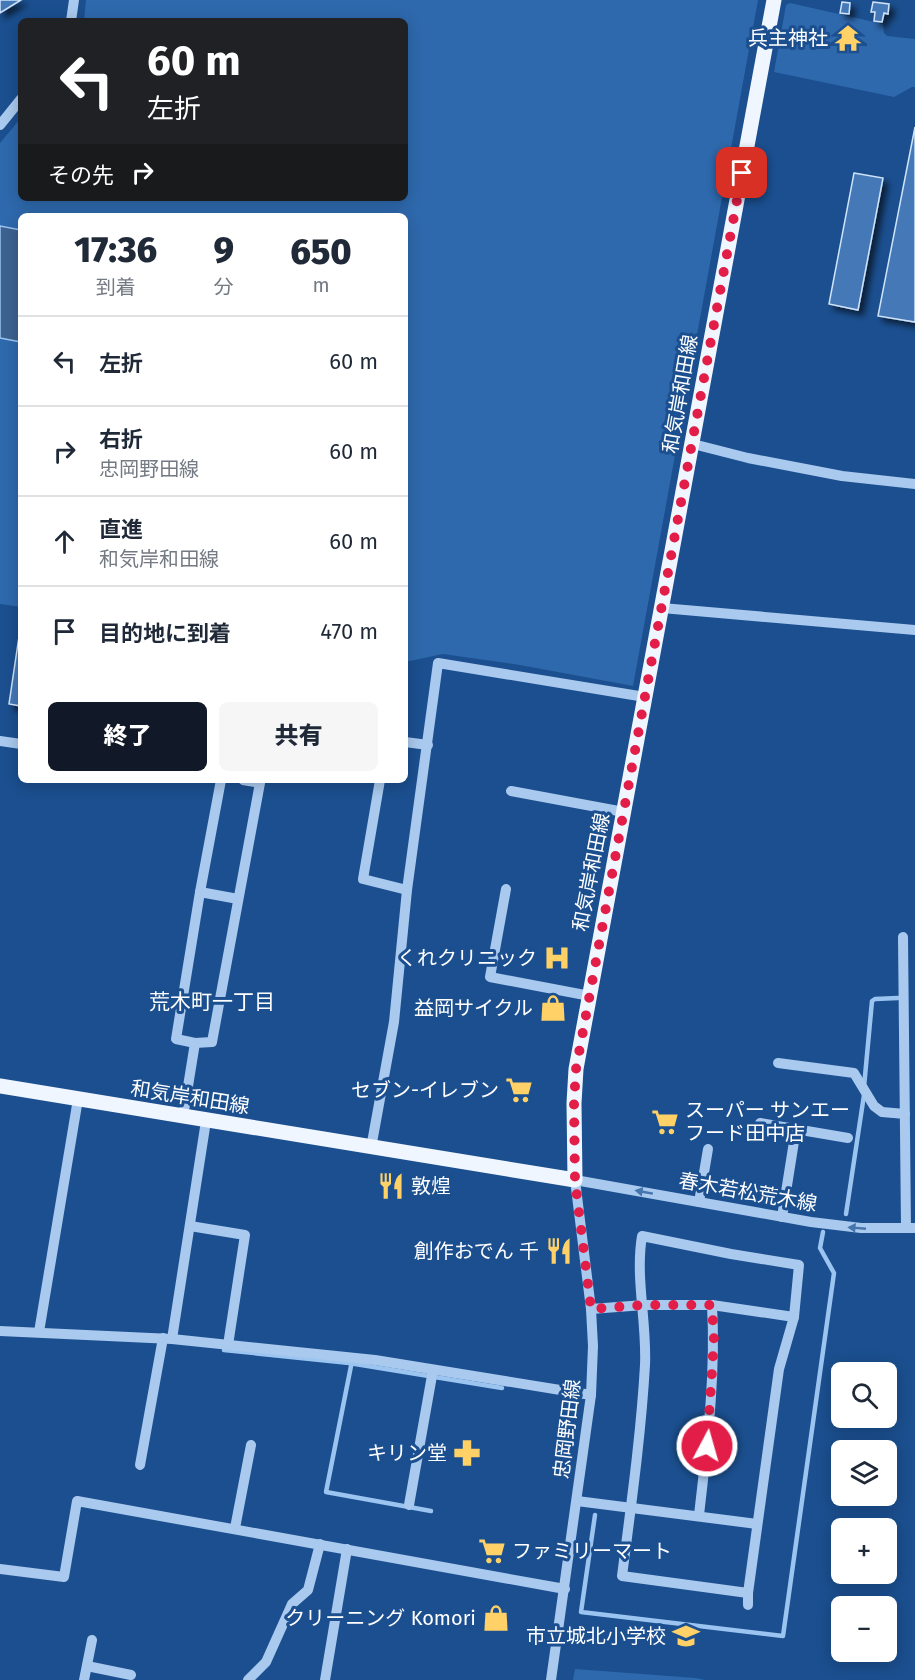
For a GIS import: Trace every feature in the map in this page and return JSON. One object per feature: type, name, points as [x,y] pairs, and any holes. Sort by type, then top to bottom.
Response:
[{"type":"main road","name":"和気岸和田線","points":[[0,1086],[575,1180],[576,1069],[774,0]]},
{"type":"street","points":[[71,18],[74,0]]},
{"type":"street","points":[[0,125],[18,103]]},
{"type":"street","points":[[693,444],[748,458],[842,476],[915,483]]},
{"type":"street","points":[[662,609],[915,630]]},
{"type":"street","points":[[371,1148],[394,1022],[407,890],[438,663],[645,697]]},
{"type":"street","points":[[0,741],[18,744]]},
{"type":"street","points":[[408,742],[428,745]]},
{"type":"street","points":[[220,783],[176,1039],[195,1043],[212,1042],[260,783]]},
{"type":"street","points":[[379,783],[363,879],[407,890]]},
{"type":"street","points":[[511,791],[624,812]]},
{"type":"street","points":[[506,889],[490,977],[590,996]]},
{"type":"street","points":[[200,892],[238,899]]},
{"type":"street","points":[[903,937],[909,1006],[905,1114],[911,1228]]},
{"type":"street","points":[[183,1117],[195,1043]]},
{"type":"street","points":[[778,1063],[854,1074],[874,1106],[882,1112],[905,1114]]},
{"type":"street","points":[[39,1332],[78,1099]]},
{"type":"street","points":[[140,1465],[190,1226],[206,1121]]},
{"type":"street","points":[[760,1123],[848,1138]]},
{"type":"street","points":[[782,1217],[796,1129]]},
{"type":"street","points":[[699,1202],[708,1149]]},
{"type":"street","name":"春木若松荒木線","points":[[575,1180],[782,1217],[861,1228],[911,1228]]},
{"type":"street","name":"忠岡野田線","points":[[551,1680],[591,1395],[593,1346],[591,1309],[575,1180]]},
{"type":"street","points":[[190,1226],[245,1234],[228,1345]]},
{"type":"street","points":[[748,1593],[622,1576],[645,1363],[644,1305],[639,1255],[642,1236],[799,1265],[794,1317],[779,1369],[748,1605]]},
{"type":"street","points":[[591,1309],[644,1305],[712,1305],[794,1317]]},
{"type":"street","points":[[699,1515],[710,1423],[714,1340],[712,1305]]},
{"type":"street","points":[[0,1331],[168,1339],[375,1360],[591,1395]]},
{"type":"street","points":[[409,1505],[433,1370]]},
{"type":"street","points":[[236,1528],[251,1445]]},
{"type":"street","points":[[0,1569],[64,1577],[77,1501],[565,1589]]},
{"type":"street","points":[[577,1501],[631,1506],[757,1524]]},
{"type":"street","points":[[249,1680],[266,1662],[292,1604],[308,1590],[320,1544]]},
{"type":"street","points":[[325,1680],[347,1549]]},
{"type":"street","points":[[84,1680],[92,1640]]},
{"type":"street","points":[[87,1666],[131,1677],[134,1663]]},
{"type":"shaded area","points":[[86,0],[758,0],[633,686],[520,665],[443,654],[408,661],[408,213],[18,213],[18,607],[0,604],[0,143],[18,122],[18,201],[408,201],[408,18],[84,18]]},
{"type":"shaded area","name":"兵主神社","points":[[790,3],[883,24],[884,33],[887,36],[915,39],[915,87],[894,97],[774,72],[786,5]]},
{"type":"shaded area","points":[[0,226],[18,229],[18,341],[0,338]]},
{"type":"shaded area","points":[[575,1669],[696,1678],[705,1680],[573,1680]]},
{"type":"building","points":[[0,0],[21,0],[0,13]]},
{"type":"building","points":[[842,2],[850,3],[849,14],[840,13]]},
{"type":"building","points":[[873,2],[889,4],[888,14],[884,13],[882,22],[874,21],[875,12],[871,12]]},
{"type":"building","points":[[915,127],[915,322],[878,316]]},
{"type":"building","points":[[854,173],[883,178],[858,310],[829,304]]},
{"type":"building","points":[[18,643],[18,706],[9,704]]},
{"type":"waterway","points":[[864,1087],[872,1001],[898,998]]},
{"type":"waterway","points":[[846,1214],[864,1095]]},
{"type":"waterway","points":[[595,1515],[581,1612],[783,1636],[834,1273],[820,1248],[823,1232]]},
{"type":"waterway","points":[[224,1350],[349,1363],[502,1388]]},
{"type":"waterway","points":[[351,1366],[326,1492],[431,1511]]},
{"type":"place","name":"兵主神社","points":[[848,38]]},
{"type":"place","name":"くれクリニック","points":[[557,958]]},
{"type":"place","name":"益岡サイクル","points":[[553,1008]]},
{"type":"place","name":"セブン-イレブン","points":[[519,1090]]},
{"type":"place","name":"スーパー サンエー フード田中店","points":[[665,1122]]},
{"type":"place","name":"敦煌","points":[[391,1186]]},
{"type":"place","name":"創作おでん 千","points":[[559,1251]]},
{"type":"place","name":"キリン堂","points":[[467,1453]]},
{"type":"place","name":"ファミリーマート","points":[[492,1551]]},
{"type":"place","name":"クリーニング Komori","points":[[496,1618]]},
{"type":"place","name":"市立城北小学校","points":[[686,1636]]},
{"type":"district","name":"荒木町一丁目","points":[[212,1002]]},
{"type":"route","points":[[707,1446],[714,1340],[712,1305],[644,1305],[591,1309],[575,1180],[574,1103],[576,1069],[742,173]]}]
